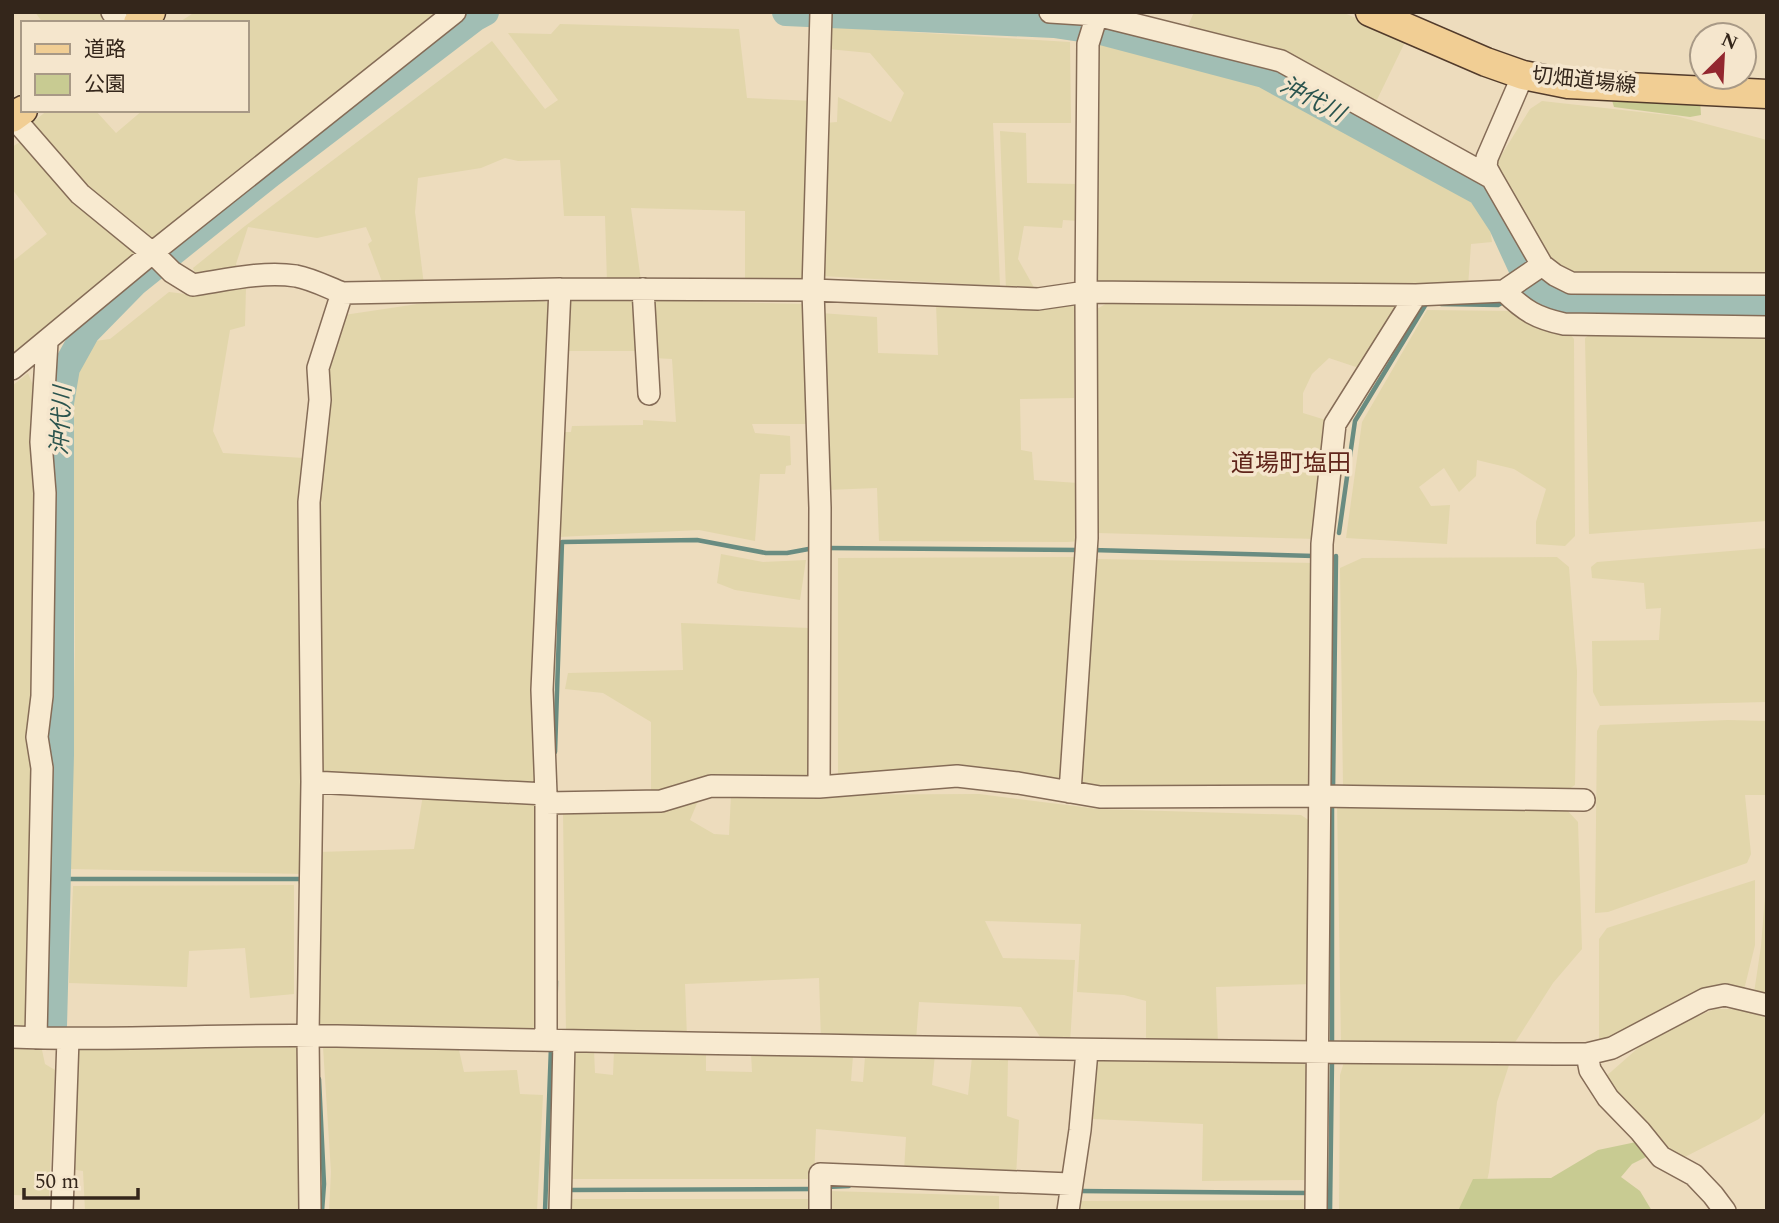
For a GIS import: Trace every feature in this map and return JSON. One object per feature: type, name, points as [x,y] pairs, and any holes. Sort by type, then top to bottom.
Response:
[{"type":"main road","name":"切畑道場線","points":[[1370,12],[1486,62],[1524,75],[1568,84],[1767,94]]},
{"type":"street","points":[[12,369],[161,261],[455,12]]},
{"type":"street","points":[[819,787],[820,509],[813,290],[821,12]]},
{"type":"street","points":[[1050,12],[1097,15],[1281,61],[1492,178]]},
{"type":"street","points":[[1070,792],[1087,538],[1088,44],[1097,15]]},
{"type":"street","points":[[1524,75],[1487,158],[1486,167],[1542,265],[1571,283],[1767,284]]},
{"type":"street","points":[[13,118],[80,194],[192,285],[251,276],[295,276],[342,293],[560,289],[813,290],[1038,299],[1086,292],[1416,295],[1504,291],[1542,265]]},
{"type":"street","points":[[560,289],[542,690],[560,1211]]},
{"type":"street","points":[[643,289],[649,394]]},
{"type":"street","points":[[1504,291],[1523,309],[1543,320],[1564,324],[1767,327]]},
{"type":"street","points":[[310,1211],[308,1035],[312,782],[309,502],[320,400],[318,368],[342,293]]},
{"type":"street","points":[[1316,1211],[1322,544],[1335,424],[1416,295]]},
{"type":"street","points":[[47,342],[41,442],[45,493],[42,696],[37,737],[43,768],[62,1211]]},
{"type":"street","points":[[312,782],[546,799],[661,801],[711,786],[819,787],[957,776],[1100,797],[1319,796],[1584,800]]},
{"type":"street","points":[[12,1037],[53,1039],[308,1035],[1087,1051],[1587,1054],[1612,1048],[1705,999],[1726,995],[1767,1005]]},
{"type":"street","points":[[1068,1211],[1080,1130],[1087,1051]]},
{"type":"street","points":[[1587,1054],[1590,1070],[1608,1098],[1661,1157],[1694,1175],[1724,1211]]},
{"type":"street","points":[[820,1211],[821,1174],[1070,1184]]},
{"type":"shaded area","points":[[35,12],[109,12],[112,21],[42,21]]},
{"type":"shaded area","points":[[195,12],[445,12],[151,243],[92,193],[33,128],[34,121],[45,112],[97,112],[116,133],[141,112],[248,112],[248,21],[181,21]]},
{"type":"shaded area","points":[[1194,12],[1342,12],[1406,40],[1373,108],[1193,35],[1188,26]]},
{"type":"shaded area","points":[[560,24],[739,29],[747,98],[814,101],[807,273],[802,282],[745,283],[745,211],[631,208],[641,281],[607,283],[605,216],[564,216],[560,160],[518,161],[505,158],[481,168],[418,178],[415,212],[424,285],[384,287],[368,244],[372,241],[366,227],[317,238],[248,227],[236,264],[239,274],[197,278],[193,268],[245,226],[492,41],[545,109],[558,100],[508,33],[551,34]]},
{"type":"shaded area","points":[[829,27],[1070,42],[1071,123],[993,123],[1000,286],[821,276],[825,123],[837,122],[838,97],[891,122],[904,93],[870,53],[828,49]]},
{"type":"shaded area","points":[[1096,40],[1262,78],[1416,169],[1466,189],[1488,215],[1492,242],[1471,244],[1468,287],[1105,285],[1096,280]]},
{"type":"shaded area","points":[[1542,101],[1676,116],[1767,140],[1767,279],[1584,279],[1546,262],[1500,182],[1497,162],[1530,109]]},
{"type":"shaded area","points":[[1000,131],[1026,133],[1027,183],[1078,184],[1079,221],[1063,220],[1062,228],[1024,226],[1018,259],[1036,291],[1006,290]]},
{"type":"shaded area","points":[[20,142],[78,201],[138,250],[97,288],[12,355],[12,262],[47,234],[12,189],[12,147]]},
{"type":"shaded area","points":[[246,287],[245,326],[230,330],[213,431],[223,453],[304,458],[303,874],[70,869],[75,650],[73,416],[76,377],[95,341],[110,339],[169,292],[194,295]]},
{"type":"shaded area","points":[[571,299],[639,300],[641,351],[564,351],[564,303]]},
{"type":"shaded area","points":[[649,300],[806,304],[811,424],[752,424],[755,433],[790,436],[791,465],[786,466],[785,474],[760,474],[755,541],[699,530],[559,537],[559,432],[571,432],[572,426],[643,425],[643,420],[676,422],[672,359],[653,358]]},
{"type":"shaded area","points":[[431,302],[550,303],[535,786],[321,775],[319,503],[331,401],[325,379],[344,315]]},
{"type":"shaded area","points":[[1109,302],[1404,304],[1362,369],[1329,358],[1312,374],[1303,393],[1303,413],[1329,421],[1317,539],[1097,533],[1090,313]]},
{"type":"shaded area","points":[[1075,303],[1074,398],[1020,399],[1021,450],[1032,452],[1034,480],[1078,483],[1079,541],[879,541],[877,488],[828,490],[820,313],[877,317],[878,353],[938,355],[936,304]]},
{"type":"shaded area","points":[[1427,310],[1512,311],[1568,332],[1574,339],[1575,536],[1565,546],[1536,544],[1536,522],[1546,489],[1514,469],[1477,460],[1476,476],[1459,492],[1444,468],[1419,487],[1431,506],[1450,505],[1447,544],[1346,538],[1362,422]]},
{"type":"shaded area","points":[[1597,330],[1767,332],[1767,521],[1589,534],[1585,338]]},
{"type":"shaded area","points":[[28,373],[34,388],[39,494],[32,753],[29,1030],[12,1030],[12,386]]},
{"type":"shaded area","points":[[1767,548],[1767,702],[1600,706],[1593,692],[1592,641],[1659,640],[1661,608],[1646,609],[1644,583],[1592,578],[1591,567],[1597,562]]},
{"type":"shaded area","points":[[721,554],[763,562],[806,560],[800,600],[735,590],[717,583]]},
{"type":"shaded area","points":[[1077,557],[1062,785],[838,776],[838,558]]},
{"type":"shaded area","points":[[1557,557],[1569,567],[1577,671],[1575,785],[1569,789],[1343,787],[1340,568],[1362,558]]},
{"type":"shaded area","points":[[1095,559],[1317,563],[1315,784],[1307,789],[1084,788],[1082,774]]},
{"type":"shaded area","points":[[681,623],[810,628],[812,777],[651,795],[651,722],[603,693],[565,689],[568,673],[683,670]]},
{"type":"shaded area","points":[[1767,721],[1767,795],[1745,795],[1751,854],[1747,863],[1608,912],[1595,913],[1597,731],[1600,725]]},
{"type":"shaded area","points":[[701,794],[690,820],[714,834],[729,835],[731,795],[979,794],[1099,809],[1301,815],[1313,823],[1313,984],[1216,987],[1218,1045],[1146,1046],[1146,1001],[1124,995],[1077,992],[1081,924],[985,921],[1003,958],[1075,960],[1070,1044],[1044,1043],[1021,1007],[919,1002],[916,1040],[821,1041],[819,978],[685,984],[687,1037],[566,1033],[563,812]]},
{"type":"shaded area","points":[[423,795],[537,805],[538,1035],[316,1031],[319,852],[414,849]]},
{"type":"shaded area","points":[[1337,803],[1566,809],[1578,822],[1582,949],[1553,983],[1514,1044],[1341,1044]]},
{"type":"shaded area","points":[[1767,872],[1767,997],[1754,993]]},
{"type":"shaded area","points":[[1755,880],[1755,945],[1744,990],[1599,1043],[1599,939],[1607,928]]},
{"type":"shaded area","points":[[294,885],[294,994],[250,998],[245,948],[189,951],[187,987],[69,983],[73,886]]},
{"type":"shaded area","points":[[1715,1009],[1740,1009],[1767,1018],[1767,1110],[1759,1119],[1677,1161],[1604,1078],[1654,1034]]},
{"type":"shaded area","points":[[300,1045],[301,1211],[85,1211],[83,1171],[70,1169],[77,1047]]},
{"type":"shaded area","points":[[323,1047],[459,1050],[464,1072],[517,1070],[520,1094],[543,1095],[537,1211],[329,1211],[331,1172]]},
{"type":"shaded area","points":[[12,1048],[42,1050],[45,1064],[55,1070],[49,1196],[12,1195]]},
{"type":"shaded area","points":[[570,1050],[594,1050],[595,1073],[613,1075],[614,1050],[706,1053],[706,1071],[752,1072],[751,1053],[853,1056],[851,1081],[863,1082],[865,1057],[935,1054],[932,1085],[968,1095],[972,1057],[1008,1058],[1007,1116],[1019,1120],[1016,1177],[904,1171],[906,1137],[816,1129],[814,1179],[569,1179]]},
{"type":"shaded area","points":[[1094,1061],[1302,1061],[1313,1073],[1310,1180],[1202,1181],[1203,1124],[1092,1119]]},
{"type":"shaded area","points":[[1344,1062],[1509,1065],[1497,1102],[1489,1172],[1480,1211],[1339,1211],[1340,1075]]},
{"type":"shaded area","points":[[829,1191],[999,1196],[999,1211],[829,1211]]},
{"type":"shaded area","points":[[567,1199],[814,1199],[814,1211],[566,1211]]},
{"type":"shaded area","points":[[1311,1200],[1311,1211],[1074,1211],[1074,1201]]},
{"type":"green space","points":[[1611,97],[1700,99],[1701,115],[1690,117],[1614,107]]},
{"type":"green space","points":[[1641,1141],[1650,1155],[1632,1164],[1621,1177],[1640,1191],[1652,1211],[1458,1211],[1473,1179],[1551,1178],[1598,1150]]},
{"type":"waterway","name":"沖代川","points":[[53,1026],[60,755],[60,403],[66,368],[86,332],[135,282],[271,173],[485,12]]},
{"type":"waterway","name":"沖代川","points":[[786,12],[1054,24],[1101,31],[1264,74],[1481,192],[1502,224],[1531,287],[1561,303],[1767,306]]},
{"type":"waterway","points":[[1519,293],[1531,287]]},
{"type":"waterway","points":[[1441,304],[1498,305],[1505,301]]},
{"type":"waterway","points":[[1339,533],[1355,421],[1426,304]]},
{"type":"waterway","points":[[555,752],[562,542],[697,540],[766,553],[787,553],[814,548]]},
{"type":"waterway","points":[[826,548],[1080,550]]},
{"type":"waterway","points":[[1092,550],[1314,556]]},
{"type":"waterway","points":[[1333,791],[1336,556]]},
{"type":"waterway","points":[[1332,805],[1332,1044]]},
{"type":"waterway","points":[[58,879],[301,879],[301,883]]},
{"type":"waterway","points":[[555,1032],[556,981]]},
{"type":"waterway","points":[[545,1211],[551,1047]]},
{"type":"waterway","points":[[1330,1211],[1332,1061]]},
{"type":"waterway","points":[[319,1079],[324,1184],[322,1211]]},
{"type":"waterway","points":[[826,1187],[849,1186]]},
{"type":"waterway","points":[[568,1190],[814,1189]]},
{"type":"waterway","points":[[1078,1191],[1311,1193]]},
{"type":"district","name":"道場町塩田","points":[[1291,464]]}]
